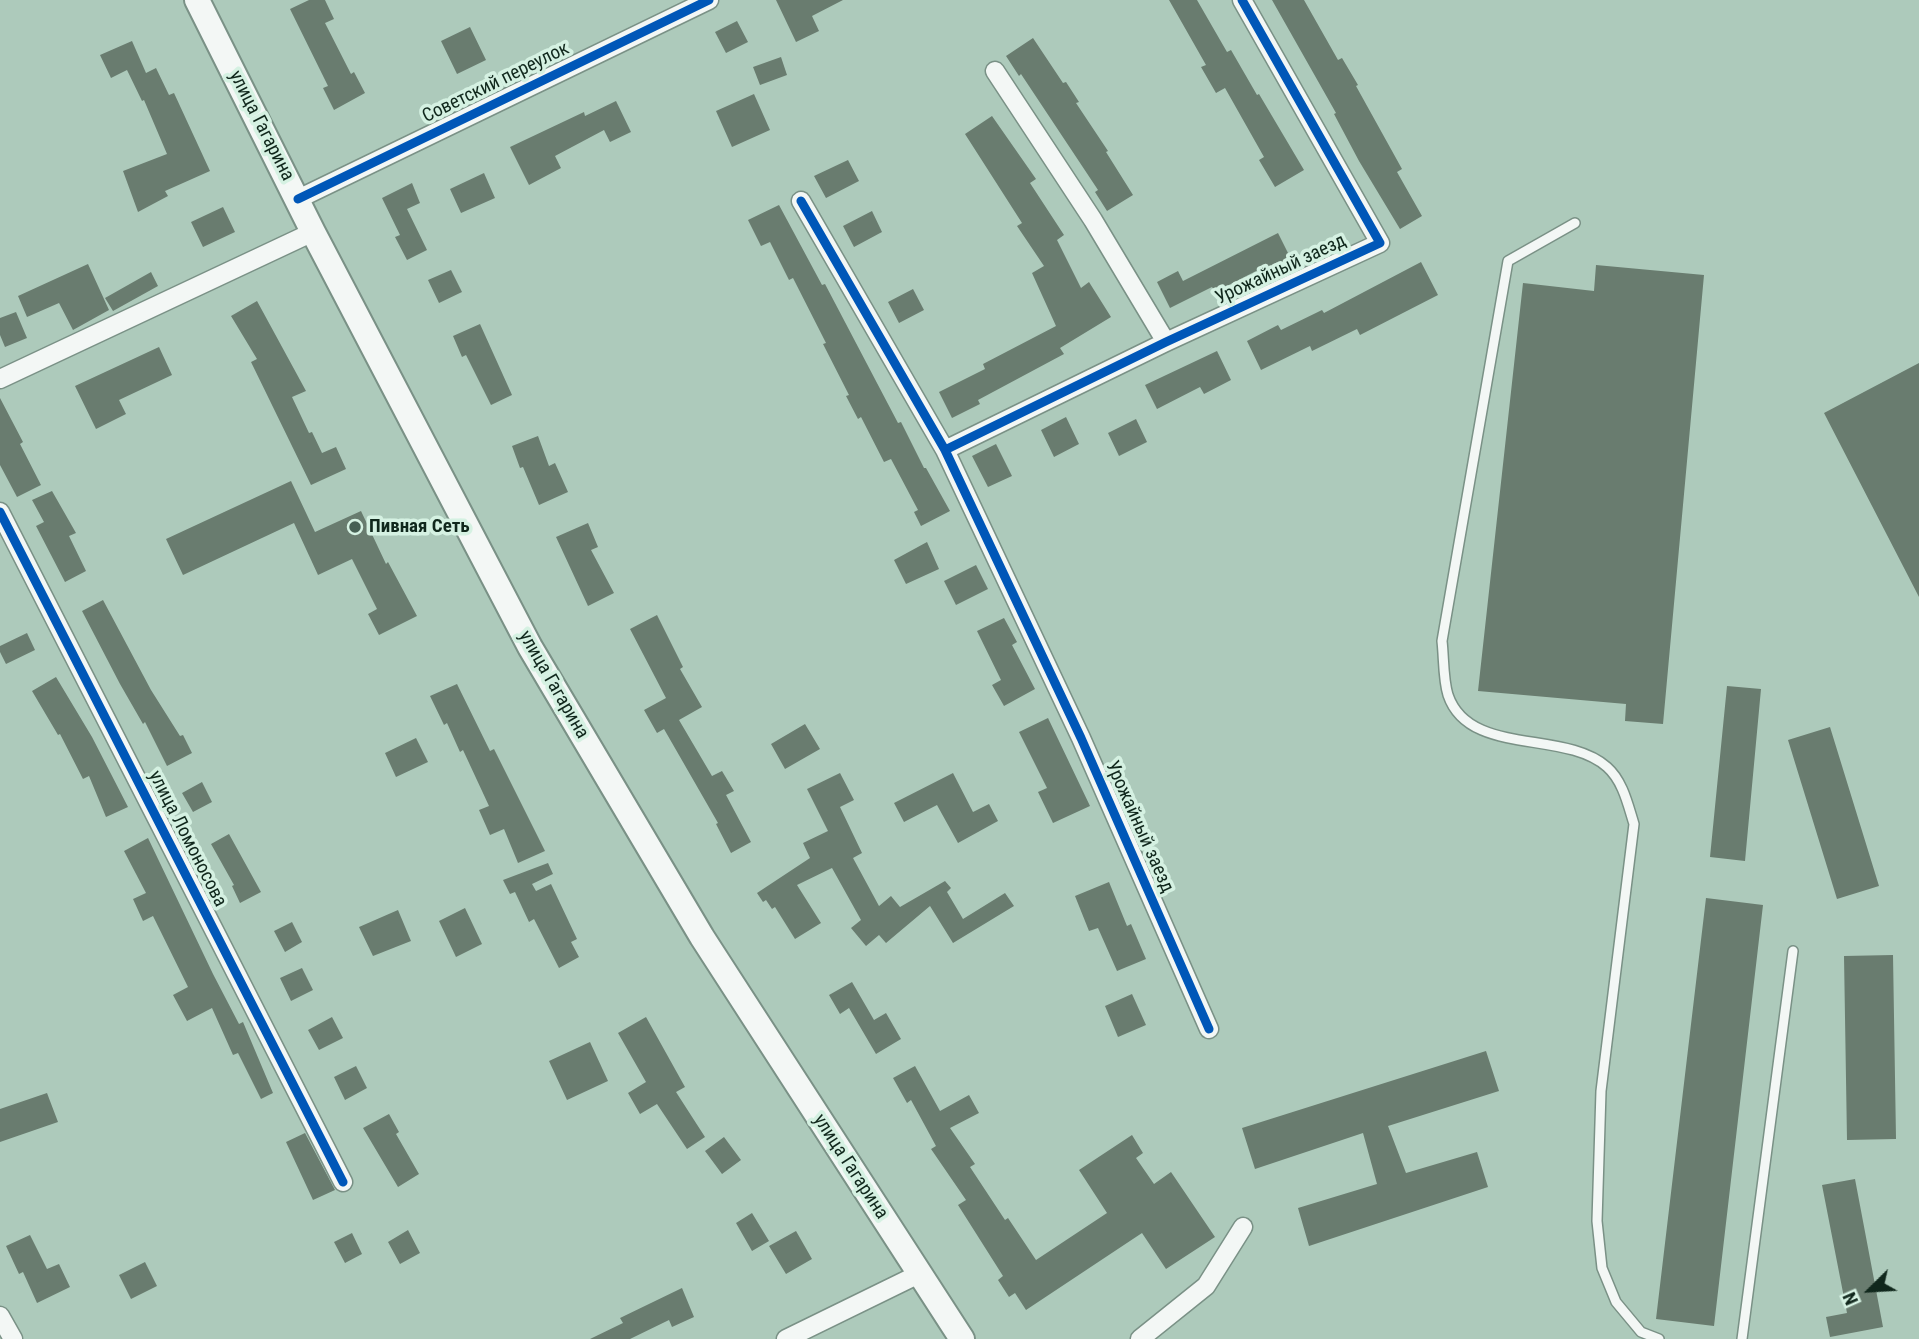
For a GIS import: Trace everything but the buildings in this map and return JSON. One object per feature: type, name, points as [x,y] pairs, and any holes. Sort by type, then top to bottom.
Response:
[{"type":"main road","name":"улица Гагарина","points":[[197,0],[313,232],[530,647],[702,937],[962,1339]]},
{"type":"street","name":"Советский переулок","points":[[298,199],[709,0]]},
{"type":"street","name":"Урожайный заезд","points":[[945,450],[1166,342],[1380,243],[1242,0]]},
{"type":"street","points":[[995,71],[1093,220],[1166,342]]},
{"type":"street","name":"Урожайный заезд","points":[[801,201],[945,450],[1081,738],[1209,1029]]},
{"type":"street","points":[[0,379],[313,232]]},
{"type":"street","name":"улица Ломоносова","points":[[0,512],[343,1182]]},
{"type":"street","points":[[1140,1339],[1206,1286],[1243,1227]]},
{"type":"street","points":[[786,1339],[919,1274]]},
{"type":"street","points":[[0,1316],[13,1339]]},
{"type":"lane","points":[[1575,223],[1508,261],[1442,641],[1448,695],[1461,717],[1481,731],[1581,751],[1607,767],[1624,792],[1634,824],[1601,1091],[1597,1221],[1602,1268],[1616,1302],[1642,1332],[1659,1339]]},
{"type":"lane","points":[[1742,1339],[1793,951]]},
{"type":"cycle path","points":[[298,199],[709,0]]},
{"type":"cycle path","points":[[945,450],[1166,342],[1380,243],[1242,0]]},
{"type":"cycle path","points":[[801,201],[945,450],[1081,738],[1209,1029]]},
{"type":"cycle path","points":[[0,512],[343,1182]]},
{"type":"place","name":"Пивная Сеть","points":[[355,527]]}]
